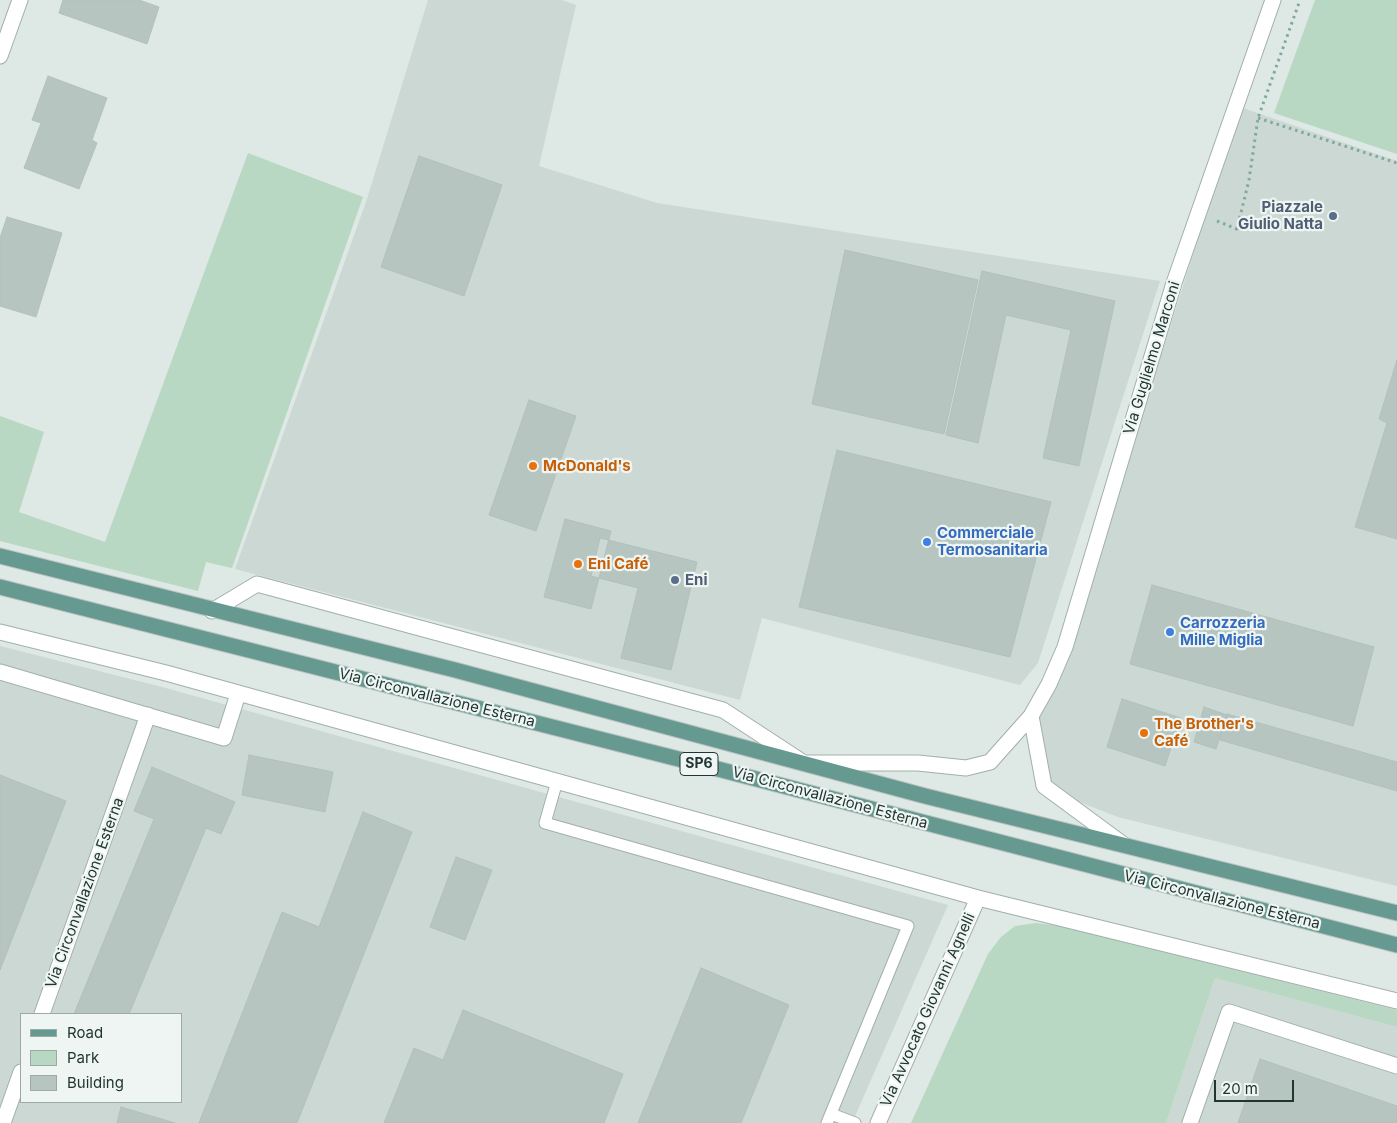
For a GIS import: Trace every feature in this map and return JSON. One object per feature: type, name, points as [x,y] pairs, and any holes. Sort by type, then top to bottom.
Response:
[{"type":"main road","name":"Via Circonvallazione Esterna","points":[[0,556],[212,611],[455,670],[804,763],[1126,846],[1397,913]]},
{"type":"main road","name":"Via Circonvallazione Esterna","points":[[0,587],[714,768],[1397,945]]},
{"type":"street","points":[[0,56],[20,0]]},
{"type":"street","name":"Via Guglielmo Marconi","points":[[966,768],[990,762],[1031,716],[1049,684],[1065,647],[1174,283],[1273,0]]},
{"type":"street","name":"Via Circonvallazione Esterna","points":[[212,611],[257,584],[723,710],[804,763],[918,763],[966,768]]},
{"type":"street","points":[[0,632],[238,694],[978,898],[1397,1001]]},
{"type":"street","points":[[0,672],[224,738],[238,694]]},
{"type":"street","name":"Via Circonvallazione Esterna","points":[[42,1013],[148,715]]},
{"type":"street","points":[[1031,716],[1044,786],[1126,846]]},
{"type":"street","name":"Via Avvocato Giovanni Agnelli","points":[[878,1123],[978,898]]},
{"type":"street","points":[[1190,1123],[1229,1012],[1397,1066]]},
{"type":"street","points":[[3,1123],[20,1075]]},
{"type":"lane","points":[[557,781],[545,824],[908,926],[829,1118],[855,1123]]},
{"type":"path","points":[[1213,230],[1216,221],[1236,229],[1249,180],[1258,118],[1300,0]]},
{"type":"path","points":[[1258,118],[1397,164]]},
{"type":"shaded area","points":[[428,0],[562,0],[576,5],[539,166],[657,203],[1160,281],[1038,663],[1020,685],[762,618],[740,700],[235,569],[367,199]]},
{"type":"shaded area","points":[[1240,107],[1397,161],[1397,886],[1118,817],[1051,791],[1034,716],[1067,650]]},
{"type":"shaded area","points":[[0,646],[162,687],[948,905],[852,1123],[0,1123]]},
{"type":"shaded area","points":[[1215,978],[1397,1027],[1397,1123],[1166,1123]]},
{"type":"green space","points":[[1315,0],[1397,0],[1397,154],[1274,113]]},
{"type":"green space","points":[[248,153],[363,197],[232,568],[206,562],[198,591],[0,541],[0,416],[44,432],[19,512],[105,542]]},
{"type":"green space","points":[[1036,923],[1059,926],[1397,1010],[1397,1027],[1215,978],[1166,1123],[911,1123],[988,954],[1001,937],[1015,926]]},
{"type":"building","points":[[63,0],[139,0],[159,7],[147,44],[59,13]]},
{"type":"building","points":[[48,76],[107,98],[92,140],[97,143],[79,189],[24,168],[41,123],[32,120]]},
{"type":"building","points":[[419,156],[502,185],[464,296],[381,267]]},
{"type":"building","points":[[7,217],[62,233],[36,317],[0,306],[0,238]]},
{"type":"building","points":[[845,250],[978,280],[944,434],[812,404]]},
{"type":"building","points":[[982,271],[1115,301],[1079,466],[1043,458],[1071,330],[1006,315],[978,443],[946,435]]},
{"type":"building","points":[[1397,360],[1397,539],[1355,527],[1387,423],[1379,419]]},
{"type":"building","name":"McDonald's","points":[[529,400],[576,416],[536,531],[489,515]]},
{"type":"building","name":"Commerciale Termosanitaria","points":[[837,450],[1051,502],[1010,657],[799,607]]},
{"type":"building","name":"Eni Café","points":[[565,519],[611,531],[591,609],[544,597]]},
{"type":"building","points":[[600,538],[697,562],[671,670],[621,658],[638,588],[591,576]]},
{"type":"building","points":[[1152,585],[1374,647],[1353,726],[1130,664]]},
{"type":"building","name":"The Brother's Café","points":[[1122,699],[1181,718],[1165,766],[1107,747]]},
{"type":"building","points":[[1204,707],[1227,715],[1216,749],[1194,742]]},
{"type":"building","points":[[1227,714],[1397,762],[1397,791],[1220,740]]},
{"type":"building","points":[[249,755],[333,772],[325,812],[242,795]]},
{"type":"building","points":[[152,767],[235,802],[221,834],[206,828],[129,1013],[74,1013],[154,819],[134,811]]},
{"type":"building","points":[[0,775],[66,801],[0,970]]},
{"type":"building","points":[[363,812],[412,832],[297,1123],[199,1123],[282,912],[319,927]]},
{"type":"building","points":[[456,857],[492,870],[465,940],[430,927]]},
{"type":"building","points":[[701,968],[789,1005],[741,1123],[638,1123]]},
{"type":"building","points":[[463,1010],[623,1074],[604,1123],[384,1123],[414,1048],[443,1060]]},
{"type":"building","points":[[1260,1059],[1397,1106],[1397,1123],[1238,1123]]},
{"type":"building","points":[[121,1107],[175,1123],[117,1123]]},
{"type":"place","name":"Piazzale Giulio Natta","points":[[1333,216]]},
{"type":"place","name":"McDonald's","points":[[533,466]]},
{"type":"place","name":"Commerciale Termosanitaria","points":[[927,542]]},
{"type":"place","name":"Eni Café","points":[[578,564]]},
{"type":"place","name":"Eni","points":[[675,580]]},
{"type":"place","name":"Carrozzeria Mille Miglia","points":[[1170,632]]},
{"type":"place","name":"The Brother's Café","points":[[1144,733]]}]
